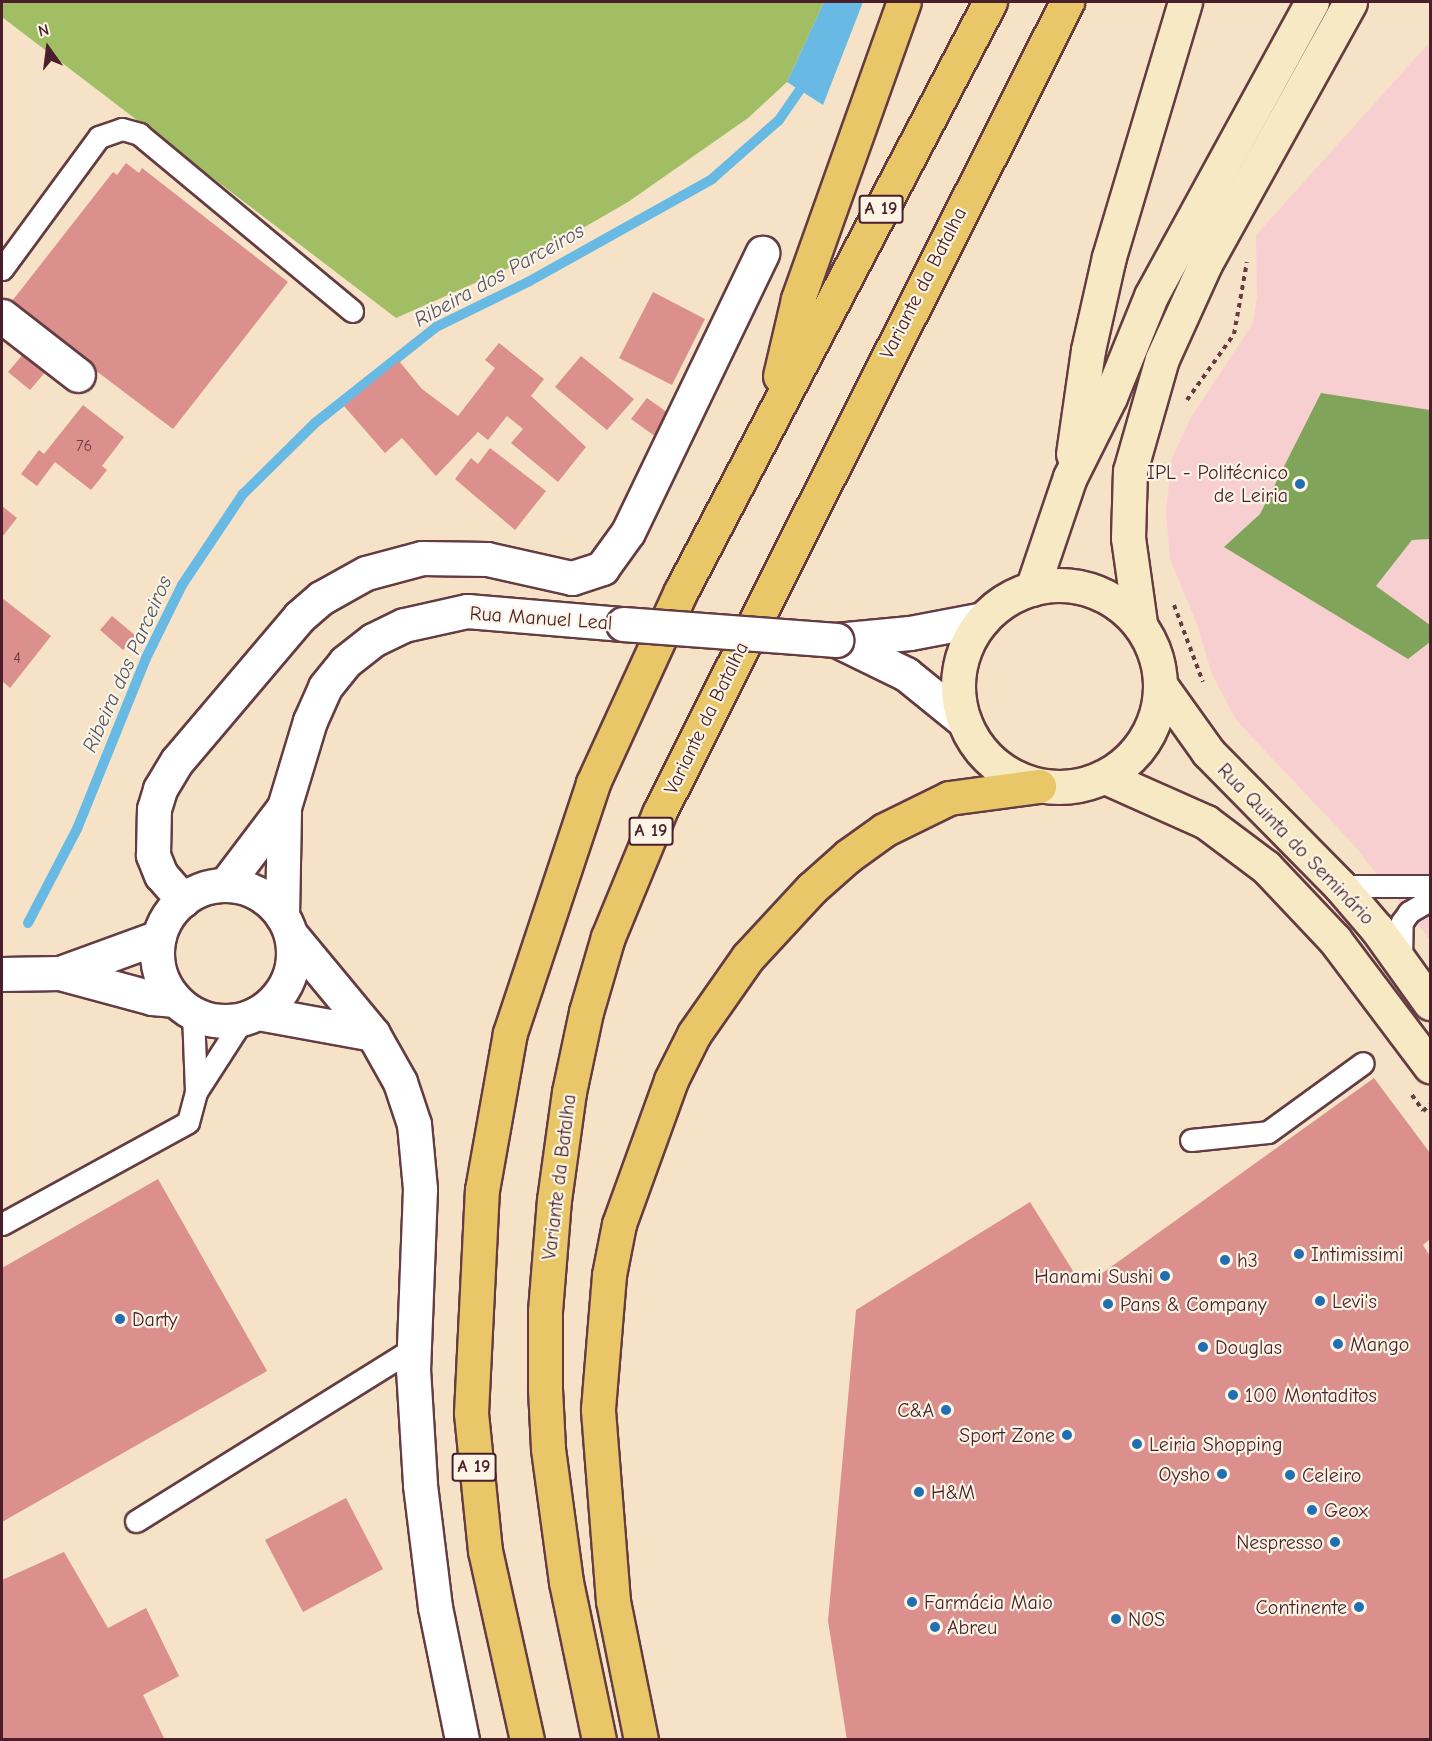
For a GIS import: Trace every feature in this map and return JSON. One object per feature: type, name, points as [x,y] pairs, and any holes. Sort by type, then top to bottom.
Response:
[{"type":"highway","points":[[770,416],[798,299],[904,2]]},
{"type":"highway","name":"A 19","points":[[527,1740],[484,1551],[471,1413],[482,1190],[495,1106],[529,969],[593,783],[681,591],[770,416],[990,2]]},
{"type":"highway","name":"Variante da Batalha","points":[[599,1740],[566,1582],[552,1480],[545,1388],[545,1311],[554,1200],[569,1092],[586,1012],[608,937],[659,813],[1067,2]]},
{"type":"highway","points":[[641,1740],[613,1601],[598,1408],[609,1275],[619,1224],[671,1080],[694,1034],[748,957],[812,888],[848,856],[884,830],[949,798],[1039,786]]},
{"type":"main road","points":[[1070,477],[1084,371],[1109,257],[1185,2]]},
{"type":"main road","points":[[1032,588],[1070,477],[1110,398],[1168,261],[1312,2]]},
{"type":"main road","points":[[1140,623],[1118,603],[1091,590],[1062,585],[1032,588],[998,605],[973,633],[959,667],[957,685],[964,721],[981,751],[1006,773],[1039,786],[1072,787],[1105,777],[1128,761],[1146,740],[1157,714],[1161,686],[1159,664],[1140,623],[1128,538],[1130,471],[1162,359],[1205,264],[1350,2]]},
{"type":"main road","name":"Rua Quinta do Seminário","points":[[1161,686],[1208,752],[1340,886],[1401,961],[1431,1003]]},
{"type":"main road","name":"Rua Quinta do Seminário","points":[[1105,777],[1206,822],[1266,867],[1335,939],[1431,1066]]},
{"type":"street","points":[[183,900],[161,875],[153,855],[154,809],[160,789],[177,761],[299,617],[321,598],[366,573],[422,558],[487,559],[572,578],[602,568],[628,532],[762,253]]},
{"type":"street","points":[[2,316],[78,375]]},
{"type":"street","name":"Rua Manuel Leal","points":[[251,1016],[276,999],[288,980],[294,958],[287,926],[284,807],[310,722],[326,687],[345,662],[373,640],[404,625],[467,611],[836,640],[910,633],[984,619]]},
{"type":"street","name":"Rua Manuel Leal","points":[[836,640],[906,674],[964,721]]},
{"type":"street","name":"Rua Manuel Leal","points":[[225,885],[284,807]]},
{"type":"street","points":[[184,1006],[163,981],[157,959],[159,937],[168,916],[183,900],[203,889],[225,885],[247,889],[267,899],[373,1034],[407,1098],[418,1145],[414,1348],[420,1485],[435,1607],[462,1740]]},
{"type":"street","points":[[60,973],[159,937]]},
{"type":"street","points":[[2,974],[60,973],[184,1006],[226,1022],[251,1016],[373,1034]]},
{"type":"lane","points":[[2,269],[99,137],[122,129],[139,134],[352,311]]},
{"type":"lane","points":[[1340,886],[1431,886]]},
{"type":"lane","points":[[1401,961],[1402,922],[1409,912],[1431,900]]},
{"type":"lane","points":[[184,1006],[196,1092]]},
{"type":"lane","points":[[2,1224],[188,1122],[196,1092],[251,1016]]},
{"type":"lane","points":[[1191,1140],[1268,1132],[1363,1063]]},
{"type":"lane","points":[[136,1521],[414,1348]]},
{"type":"path","points":[[1185,403],[1234,334],[1250,253]]},
{"type":"path","points":[[1170,597],[1206,689]]},
{"type":"shaded area","name":"IPL - Politécnico de Leiria","points":[[1430,42],[1430,940],[1353,844],[1236,720],[1212,674],[1197,624],[1170,559],[1166,511],[1172,458],[1191,417],[1253,323],[1257,297],[1256,235]]},
{"type":"green space","points":[[2,2],[824,2],[787,82],[748,118],[628,202],[529,259],[396,318],[2,17]]},
{"type":"green space","points":[[1321,393],[1430,410],[1430,539],[1412,540],[1376,586],[1430,625],[1430,642],[1408,659],[1224,547],[1260,514]]},
{"type":"water","points":[[824,2],[863,2],[823,105],[787,82]]},
{"type":"building","points":[[126,163],[139,173],[142,168],[288,282],[173,429],[9,305],[113,172],[117,175]]},
{"type":"building","points":[[653,292],[705,319],[672,385],[619,358]]},
{"type":"building","points":[[499,343],[544,379],[531,396],[586,447],[558,482],[511,443],[523,429],[507,416],[488,440],[478,432],[436,476],[402,438],[385,453],[344,406],[399,361],[422,389],[458,416],[495,368],[485,360]]},
{"type":"building","points":[[25,352],[47,370],[30,390],[8,372]]},
{"type":"building","points":[[581,356],[634,399],[607,430],[555,387]]},
{"type":"building","points":[[647,398],[675,418],[659,439],[631,419]]},
{"type":"building","points":[[83,405],[124,437],[102,466],[107,470],[91,490],[55,462],[37,486],[21,474],[39,450],[44,454]]},
{"type":"building","points":[[490,448],[546,491],[515,530],[455,479],[471,458],[478,464]]},
{"type":"building","points":[[2,506],[17,518],[2,537]]},
{"type":"building","points":[[2,598],[51,636],[10,688],[2,681]]},
{"type":"building","points":[[112,616],[136,636],[123,650],[100,630]]},
{"type":"building","name":"Leiria Shopping","points":[[1374,1078],[1430,1153],[1430,1239],[1423,1245],[1430,1256],[1430,1740],[847,1740],[828,1621],[856,1310],[1030,1202],[1083,1287]]},
{"type":"building","name":"Darty","points":[[158,1179],[267,1371],[2,1522],[2,1268]]},
{"type":"building","points":[[346,1498],[383,1569],[303,1612],[265,1540]]},
{"type":"building","points":[[64,1552],[108,1628],[146,1608],[179,1676],[143,1695],[165,1740],[2,1740],[2,1580]]},
{"type":"waterway","name":"Ribeira dos Parceiros","points":[[28,923],[77,829],[146,658],[182,585],[243,494],[315,423],[436,327],[528,282],[712,179],[779,120],[808,78]]},
{"type":"place","name":"IPL - Politécnico de Leiria","points":[[1300,484]]},
{"type":"place","name":"Intimissimi","points":[[1299,1254]]},
{"type":"place","name":"h3","points":[[1225,1260]]},
{"type":"place","name":"Hanami Sushi","points":[[1165,1276]]},
{"type":"place","name":"Levi's","points":[[1320,1301]]},
{"type":"place","name":"Pans & Company","points":[[1108,1304]]},
{"type":"place","name":"Darty","points":[[120,1319]]},
{"type":"place","name":"Mango","points":[[1338,1344]]},
{"type":"place","name":"Douglas","points":[[1203,1347]]},
{"type":"place","name":"100 Montaditos","points":[[1233,1395]]},
{"type":"place","name":"C&A","points":[[946,1410]]},
{"type":"place","name":"Sport Zone","points":[[1067,1435]]},
{"type":"place","name":"Leiria Shopping","points":[[1137,1444]]},
{"type":"place","name":"Oysho","points":[[1222,1474]]},
{"type":"place","name":"Celeiro","points":[[1290,1475]]},
{"type":"place","name":"H&M","points":[[919,1492]]},
{"type":"place","name":"Geox","points":[[1312,1510]]},
{"type":"place","name":"Nespresso","points":[[1335,1542]]},
{"type":"place","name":"Farmácia Maio","points":[[912,1602]]},
{"type":"place","name":"Continente","points":[[1359,1607]]},
{"type":"place","name":"NOS","points":[[1116,1619]]},
{"type":"place","name":"Abreu","points":[[935,1627]]}]
